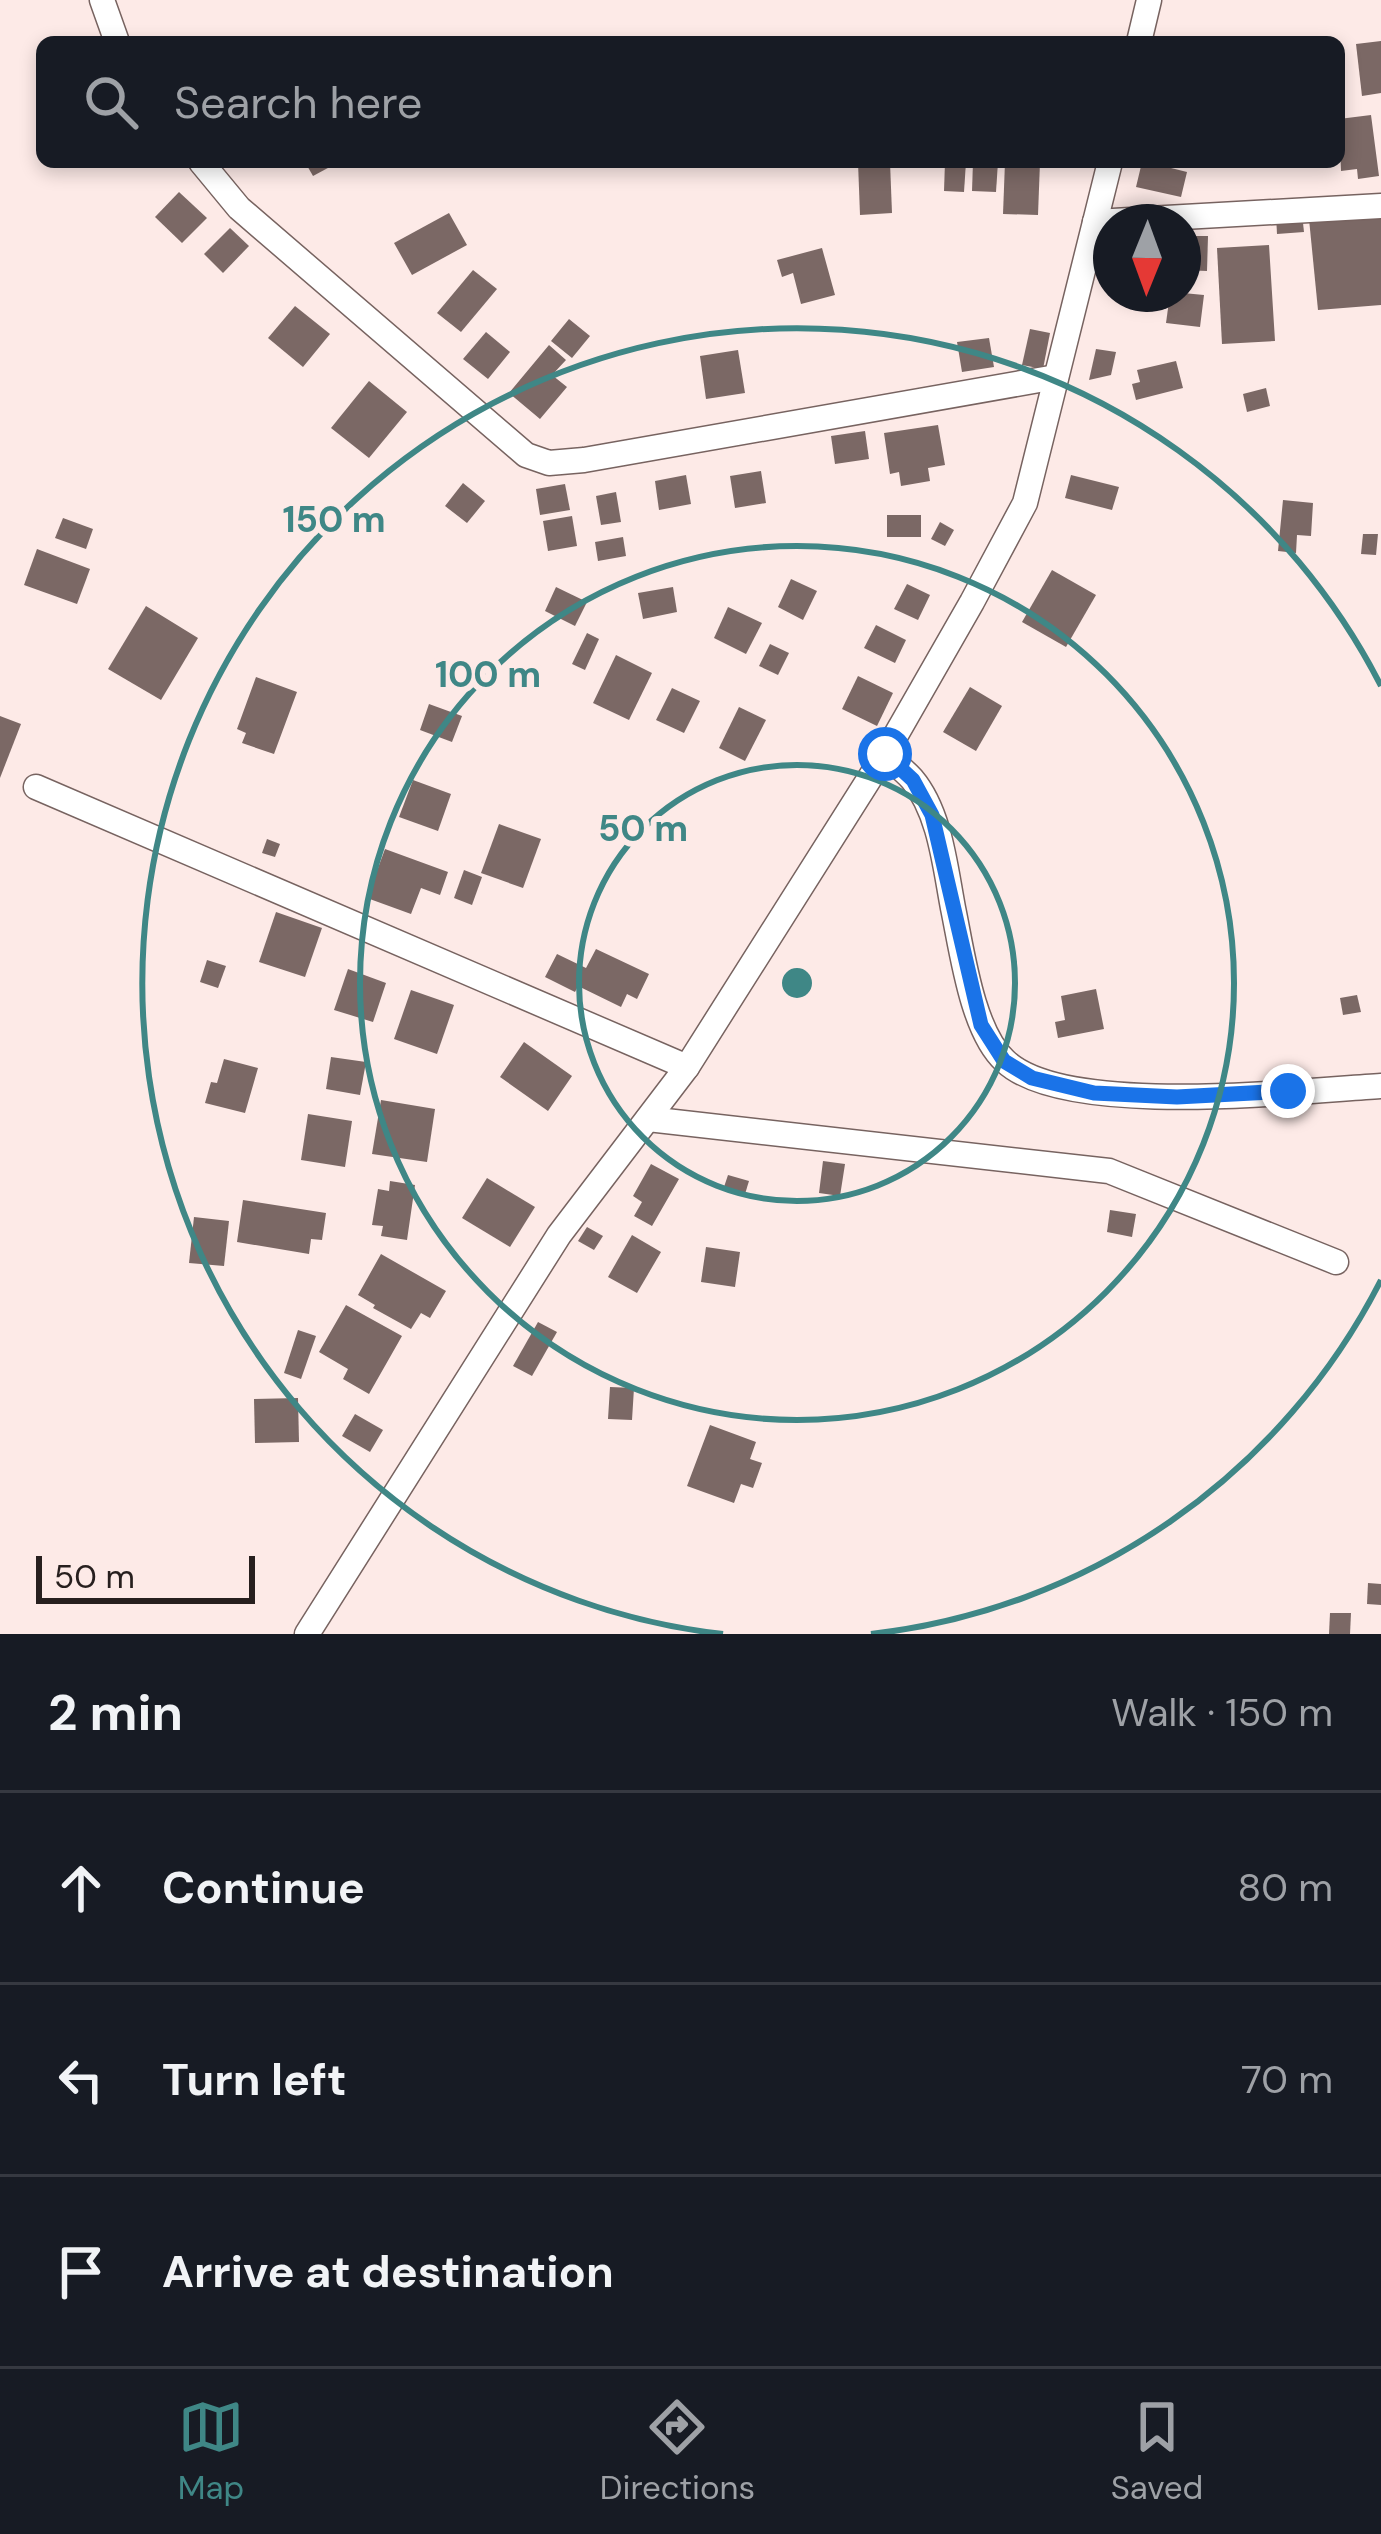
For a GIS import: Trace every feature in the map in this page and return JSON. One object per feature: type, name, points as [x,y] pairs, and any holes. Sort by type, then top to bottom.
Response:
[{"type":"street","points":[[102,0],[115,36]]},
{"type":"street","points":[[1140,36],[1149,0]]},
{"type":"street","points":[[206,168],[239,208],[526,455],[549,463],[1056,377]]},
{"type":"street","points":[[1100,204],[1108,168]]},
{"type":"street","points":[[1201,216],[1381,206]]},
{"type":"street","points":[[307,1634],[559,1235],[687,1066],[885,754],[1025,503],[1093,230]]},
{"type":"street","points":[[885,754],[913,780],[932,815],[981,1025],[1004,1061],[1032,1078],[1094,1093],[1177,1097],[1381,1086]]},
{"type":"street","points":[[36,787],[687,1066]]},
{"type":"street","points":[[648,1118],[1108,1171],[1336,1262]]},
{"type":"building","points":[[1381,41],[1381,93],[1362,96],[1356,44]]},
{"type":"building","points":[[1371,115],[1379,176],[1358,179],[1357,169],[1341,171],[1345,168],[1345,118]]},
{"type":"building","points":[[858,168],[890,168],[892,213],[860,215]]},
{"type":"building","points":[[945,168],[966,168],[964,192],[944,191]]},
{"type":"building","points":[[973,168],[998,168],[996,192],[972,191]]},
{"type":"building","points":[[1005,168],[1040,168],[1038,215],[1003,214]]},
{"type":"building","points":[[1141,168],[1187,172],[1181,197],[1136,187]]},
{"type":"building","points":[[179,192],[207,218],[182,243],[155,217]]},
{"type":"building","points":[[449,213],[467,245],[412,275],[394,243]]},
{"type":"building","points":[[1302,214],[1304,232],[1277,234],[1276,215]]},
{"type":"building","points":[[1381,214],[1381,305],[1318,310],[1309,219]]},
{"type":"building","points":[[230,228],[249,246],[223,273],[204,254]]},
{"type":"building","points":[[1201,236],[1208,236],[1207,271],[1201,271]]},
{"type":"building","points":[[1269,245],[1275,341],[1222,344],[1217,248]]},
{"type":"building","points":[[822,248],[835,295],[801,304],[793,273],[782,277],[777,260]]},
{"type":"building","points":[[473,270],[497,289],[461,332],[437,313]]},
{"type":"building","points":[[1204,295],[1200,327],[1166,323],[1168,312],[1201,312]]},
{"type":"building","points":[[295,306],[330,334],[303,367],[268,338]]},
{"type":"building","points":[[569,319],[590,336],[572,358],[551,341]]},
{"type":"building","points":[[1030,329],[1050,333],[1043,369],[1022,365]]},
{"type":"building","points":[[486,332],[510,352],[488,379],[463,359]]},
{"type":"building","points":[[989,338],[994,367],[962,372],[957,342]]},
{"type":"building","points":[[549,345],[566,360],[552,375],[567,387],[540,419],[509,393]]},
{"type":"building","points":[[1096,349],[1116,352],[1111,375],[1089,380]]},
{"type":"building","points":[[738,350],[745,393],[706,399],[700,356]]},
{"type":"building","points":[[1176,361],[1183,388],[1136,400],[1132,384],[1140,382],[1137,370]]},
{"type":"building","points":[[369,381],[407,412],[369,458],[331,428]]},
{"type":"building","points":[[1266,388],[1270,406],[1247,412],[1243,394]]},
{"type":"building","points":[[938,425],[945,465],[928,468],[930,481],[901,486],[899,472],[890,474],[884,433]]},
{"type":"building","points":[[865,431],[869,459],[835,464],[831,436]]},
{"type":"building","points":[[761,471],[766,503],[735,508],[730,476]]},
{"type":"building","points":[[686,475],[691,504],[659,510],[655,481]]},
{"type":"building","points":[[1071,475],[1119,487],[1112,510],[1065,498]]},
{"type":"building","points":[[463,483],[485,501],[467,523],[445,506]]},
{"type":"building","points":[[565,484],[570,510],[540,515],[536,489]]},
{"type":"building","points":[[616,492],[621,522],[601,525],[596,496]]},
{"type":"building","points":[[1283,500],[1313,503],[1311,536],[1297,535],[1296,553],[1278,551]]},
{"type":"building","points":[[887,515],[921,515],[921,537],[887,537]]},
{"type":"building","points":[[572,516],[577,546],[548,551],[543,521]]},
{"type":"building","points":[[63,518],[93,529],[86,549],[55,538]]},
{"type":"building","points":[[940,522],[954,530],[945,546],[931,539]]},
{"type":"building","points":[[1363,534],[1378,534],[1376,555],[1361,554]]},
{"type":"building","points":[[623,537],[626,556],[598,561],[595,542]]},
{"type":"building","points":[[37,549],[90,569],[77,604],[24,585]]},
{"type":"building","points":[[1052,570],[1096,595],[1066,647],[1022,622]]},
{"type":"building","points":[[791,579],[817,591],[803,620],[778,607]]},
{"type":"building","points":[[907,584],[930,595],[918,620],[894,609]]},
{"type":"building","points":[[556,587],[587,602],[575,626],[545,611]]},
{"type":"building","points":[[673,587],[677,612],[643,619],[638,593]]},
{"type":"building","points":[[146,606],[198,638],[161,700],[108,669]]},
{"type":"building","points":[[728,607],[762,623],[746,654],[714,638]]},
{"type":"building","points":[[876,625],[906,640],[895,663],[864,648]]},
{"type":"building","points":[[587,633],[599,639],[585,670],[572,664]]},
{"type":"building","points":[[770,644],[789,653],[778,675],[759,666]]},
{"type":"building","points":[[616,655],[652,673],[629,720],[593,703]]},
{"type":"building","points":[[858,676],[893,693],[877,726],[842,709]]},
{"type":"building","points":[[256,677],[297,692],[274,754],[242,743],[246,733],[237,729]]},
{"type":"building","points":[[970,687],[1002,706],[976,751],[943,732]]},
{"type":"building","points":[[672,688],[700,701],[684,733],[656,720]]},
{"type":"building","points":[[429,704],[462,716],[452,742],[420,730]]},
{"type":"building","points":[[739,707],[766,720],[745,761],[719,748]]},
{"type":"building","points":[[0,716],[21,724],[0,778]]},
{"type":"building","points":[[413,780],[451,794],[438,831],[399,817]]},
{"type":"building","points":[[499,824],[541,839],[523,888],[481,873]]},
{"type":"building","points":[[267,839],[280,844],[275,857],[262,853]]},
{"type":"building","points":[[385,849],[448,872],[440,895],[421,888],[411,914],[367,898]]},
{"type":"building","points":[[464,870],[482,877],[472,905],[454,898]]},
{"type":"building","points":[[276,912],[322,928],[305,977],[259,962]]},
{"type":"building","points":[[596,949],[649,974],[637,999],[627,994],[621,1007],[578,986],[575,992],[545,977],[557,954],[586,968]]},
{"type":"building","points":[[207,960],[226,966],[218,988],[200,982]]},
{"type":"building","points":[[348,969],[386,983],[373,1022],[334,1010]]},
{"type":"building","points":[[1096,989],[1104,1029],[1058,1038],[1055,1022],[1065,1020],[1061,996]]},
{"type":"building","points":[[411,990],[454,1005],[437,1054],[394,1039]]},
{"type":"building","points":[[1357,995],[1361,1012],[1343,1015],[1340,998]]},
{"type":"building","points":[[524,1042],[572,1076],[548,1111],[500,1077]]},
{"type":"building","points":[[331,1057],[366,1062],[360,1095],[326,1089]]},
{"type":"building","points":[[224,1059],[258,1068],[245,1113],[205,1103]]},
{"type":"building","points":[[381,1100],[435,1109],[427,1162],[372,1154]]},
{"type":"building","points":[[308,1114],[352,1121],[345,1167],[301,1160]]},
{"type":"building","points":[[823,1161],[845,1164],[840,1196],[819,1193]]},
{"type":"building","points":[[651,1164],[679,1179],[652,1226],[634,1216],[642,1202],[633,1196]]},
{"type":"building","points":[[728,1175],[749,1181],[745,1194],[724,1187]]},
{"type":"building","points":[[487,1178],[535,1207],[510,1247],[462,1218]]},
{"type":"building","points":[[390,1181],[415,1185],[407,1240],[381,1236],[383,1226],[372,1225],[378,1189],[389,1191]]},
{"type":"building","points":[[243,1200],[326,1213],[322,1240],[311,1239],[309,1254],[237,1242]]},
{"type":"building","points":[[1110,1210],[1136,1214],[1132,1237],[1107,1232]]},
{"type":"building","points":[[194,1217],[229,1221],[224,1266],[189,1263]]},
{"type":"building","points":[[587,1227],[603,1236],[594,1250],[578,1241]]},
{"type":"building","points":[[632,1235],[661,1252],[637,1293],[608,1277]]},
{"type":"building","points":[[706,1247],[740,1252],[735,1287],[701,1282]]},
{"type":"building","points":[[381,1254],[446,1291],[430,1318],[421,1313],[411,1329],[358,1295]]},
{"type":"building","points":[[346,1305],[402,1336],[369,1394],[343,1379],[348,1369],[319,1352]]},
{"type":"building","points":[[538,1322],[557,1332],[532,1376],[513,1366]]},
{"type":"building","points":[[298,1330],[316,1336],[301,1379],[284,1373]]},
{"type":"building","points":[[610,1387],[634,1388],[632,1420],[608,1419]]},
{"type":"building","points":[[298,1398],[299,1442],[255,1443],[254,1399]]},
{"type":"building","points":[[355,1414],[383,1430],[370,1452],[342,1436]]},
{"type":"building","points":[[710,1425],[756,1442],[750,1459],[762,1463],[753,1488],[741,1484],[734,1503],[687,1486]]},
{"type":"building","points":[[1368,1583],[1381,1584],[1381,1605],[1367,1604]]},
{"type":"building","points":[[1330,1613],[1351,1613],[1350,1634],[1329,1634]]},
{"type":"route","points":[[885,754],[913,780],[932,815],[981,1025],[1004,1061],[1032,1078],[1094,1093],[1177,1097],[1288,1091]]}]
